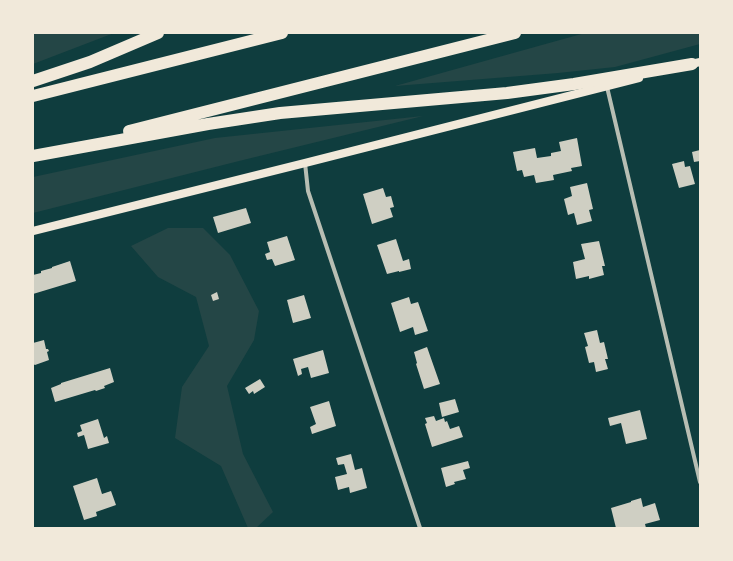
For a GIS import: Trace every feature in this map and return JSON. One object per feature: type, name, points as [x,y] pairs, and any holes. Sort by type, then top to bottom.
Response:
[{"type":"highway","points":[[33,81],[90,62],[158,33]]},
{"type":"highway","points":[[33,96],[282,33]]},
{"type":"highway","points":[[33,155],[515,33]]},
{"type":"highway","points":[[33,155],[208,124],[280,113],[507,94],[696,63]]},
{"type":"main road","points":[[33,231],[607,87],[696,63]]},
{"type":"street","points":[[607,87],[700,482]]},
{"type":"street","points":[[305,163],[308,192],[420,528]]},
{"type":"shaded area","points":[[33,33],[114,33],[33,64]]},
{"type":"shaded area","points":[[585,33],[700,33],[700,44],[615,67],[395,86]]},
{"type":"shaded area","points":[[423,116],[33,213],[33,177],[215,138]]},
{"type":"shaded area","points":[[168,228],[203,228],[230,255],[259,311],[254,340],[227,386],[243,454],[273,512],[256,528],[248,528],[221,466],[175,438],[182,387],[209,346],[196,297],[158,277],[131,246]]},
{"type":"building","points":[[577,138],[582,166],[571,168],[572,171],[553,175],[554,180],[536,183],[534,175],[524,177],[522,170],[517,171],[513,152],[535,148],[537,158],[551,156],[551,153],[561,151],[559,142]]},
{"type":"building","points":[[700,150],[700,161],[694,162],[692,152]]},
{"type":"building","points":[[684,161],[685,167],[690,166],[695,184],[679,188],[672,164]]},
{"type":"building","points":[[587,183],[593,209],[589,210],[592,221],[577,225],[574,213],[568,215],[564,199],[572,196],[570,187]]},
{"type":"building","points":[[383,188],[386,197],[391,196],[394,207],[390,208],[393,217],[372,224],[363,194]]},
{"type":"building","points":[[246,208],[251,223],[218,233],[213,217]]},
{"type":"building","points":[[287,236],[295,260],[275,266],[272,259],[267,260],[265,254],[270,252],[267,242]]},
{"type":"building","points":[[396,239],[403,261],[409,259],[411,269],[387,274],[377,245]]},
{"type":"building","points":[[599,241],[605,266],[602,266],[604,275],[589,279],[589,276],[576,279],[573,262],[585,259],[581,244]]},
{"type":"building","points":[[70,261],[76,281],[33,294],[33,275]]},
{"type":"building","points":[[217,292],[219,299],[213,301],[211,295]]},
{"type":"building","points":[[304,295],[311,318],[293,323],[287,300]]},
{"type":"building","points":[[409,297],[411,304],[418,302],[428,331],[415,335],[413,327],[400,332],[391,303]]},
{"type":"building","points":[[597,330],[600,343],[604,342],[608,359],[605,359],[608,369],[596,372],[594,362],[589,363],[585,347],[588,346],[584,333]]},
{"type":"building","points":[[44,340],[46,349],[49,351],[47,352],[49,360],[35,365],[33,364],[33,343]]},
{"type":"building","points":[[427,347],[440,384],[424,389],[416,364],[414,352]]},
{"type":"building","points":[[323,350],[329,373],[311,378],[308,367],[301,369],[302,374],[298,376],[293,359]]},
{"type":"building","points":[[110,368],[114,382],[104,386],[105,388],[55,402],[51,388],[61,383]]},
{"type":"building","points":[[260,379],[265,387],[254,394],[253,391],[249,394],[245,388]]},
{"type":"building","points":[[455,399],[459,412],[442,417],[439,403]]},
{"type":"building","points":[[329,401],[336,426],[312,434],[310,427],[316,424],[310,407]]},
{"type":"building","points":[[640,410],[647,439],[626,444],[621,423],[610,426],[608,418]]},
{"type":"building","points":[[434,416],[436,421],[444,418],[450,429],[459,426],[463,437],[432,447],[425,424],[427,423],[425,418]]},
{"type":"building","points":[[98,419],[104,438],[107,436],[109,443],[88,449],[84,435],[78,437],[77,433],[82,431],[80,425]]},
{"type":"building","points":[[351,454],[355,470],[362,468],[367,488],[350,493],[349,487],[338,490],[335,477],[347,474],[344,464],[338,465],[336,458]]},
{"type":"building","points":[[468,461],[470,468],[463,470],[466,479],[454,482],[455,484],[446,487],[441,468]]},
{"type":"building","points":[[97,478],[102,494],[111,491],[116,505],[96,512],[97,516],[84,520],[73,486]]},
{"type":"building","points":[[641,498],[643,507],[655,503],[660,520],[645,524],[646,528],[616,528],[611,508]]}]
